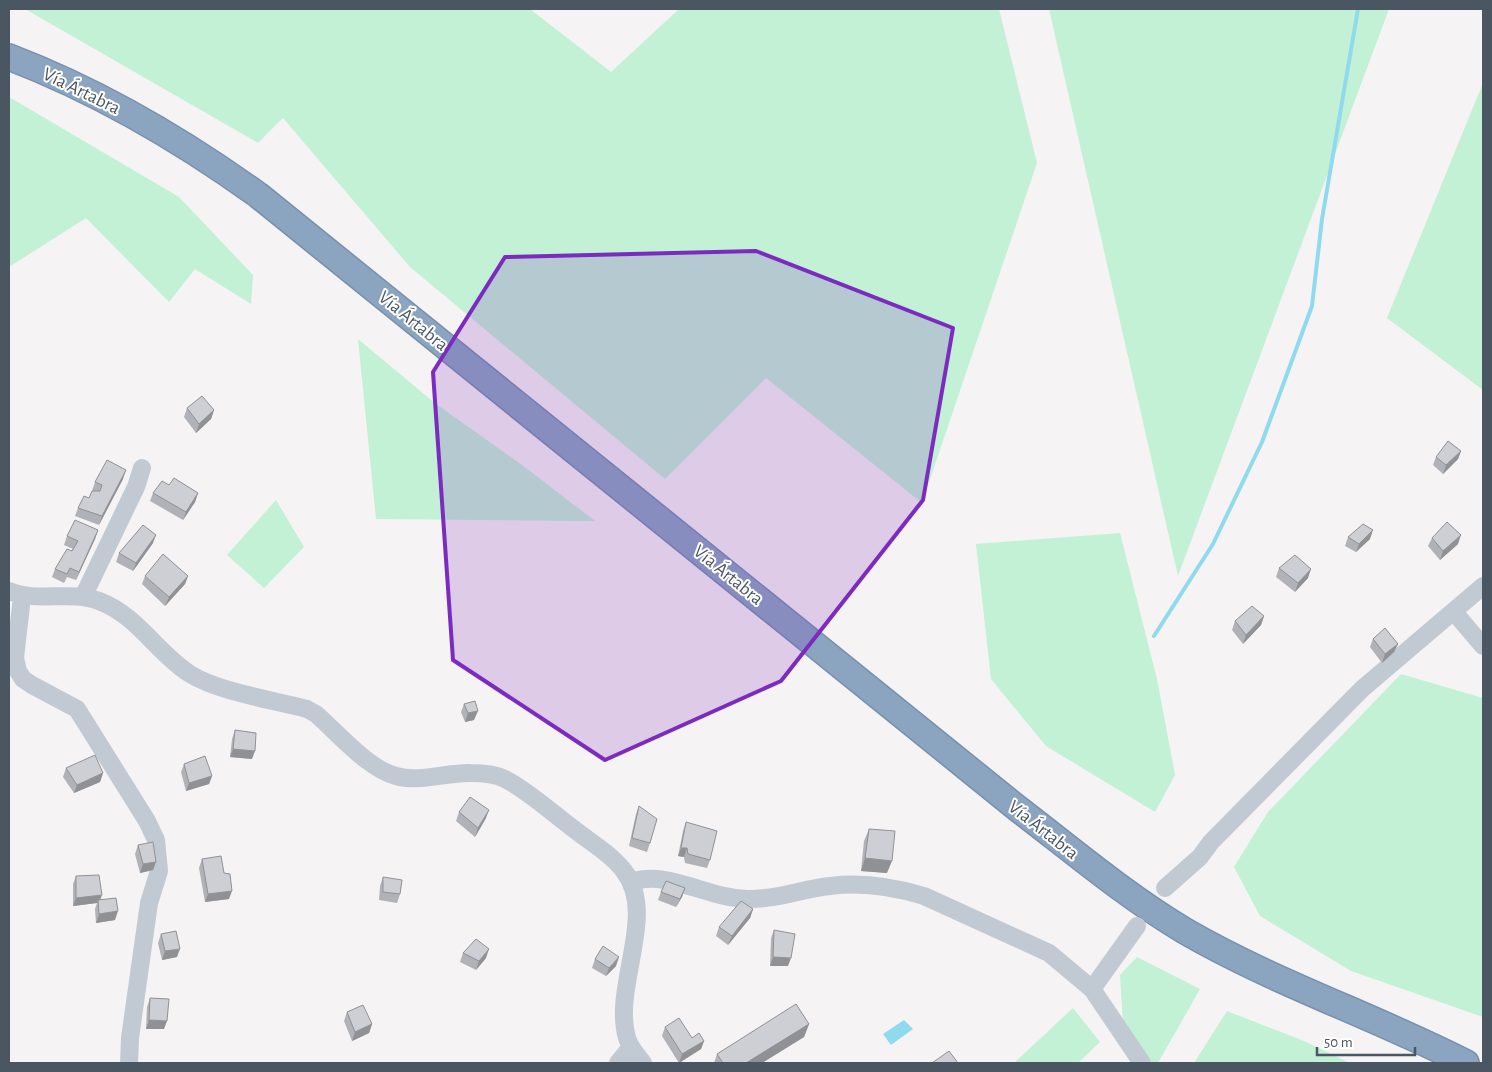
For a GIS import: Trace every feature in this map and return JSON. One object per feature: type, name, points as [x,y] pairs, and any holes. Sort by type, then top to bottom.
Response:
[{"type":"highway","name":"Vía Ártabra","points":[[9,57],[45,71],[102,98],[209,160],[258,195],[1017,808],[1124,890],[1185,931],[1266,974],[1468,1063]]},
{"type":"street","points":[[83,597],[136,488],[142,468]]},
{"type":"street","points":[[1165,888],[1200,857],[1211,842],[1362,689],[1483,586]]},
{"type":"street","points":[[130,1063],[130,1038],[149,903],[159,871],[156,840],[135,801],[77,708],[32,685],[23,679],[18,671],[15,658],[15,594],[83,597],[98,600],[118,610],[168,658],[191,675],[212,684],[307,709],[316,714],[377,768],[397,776],[415,778],[470,773],[491,774],[504,778],[612,858],[630,881],[637,904],[624,1009],[627,1038],[643,1063]]},
{"type":"street","points":[[1454,612],[1483,646]]},
{"type":"street","points":[[630,881],[656,878],[722,896],[747,899],[777,897],[829,886],[857,884],[907,891],[924,896],[1049,952],[1092,990],[1142,1063]]},
{"type":"street","points":[[1092,990],[1137,926]]},
{"type":"street","points":[[618,1063],[631,1047]]},
{"type":"highlighted area","points":[[756,251],[953,328],[923,500],[781,681],[605,760],[453,660],[433,372],[505,257]]},
{"type":"green space","points":[[25,9],[530,9],[611,72],[679,9],[999,9],[1037,163],[922,503],[766,378],[665,479],[410,267],[283,118],[258,143]]},
{"type":"green space","points":[[1049,9],[1389,9],[1178,576]]},
{"type":"green space","points":[[1483,83],[1483,390],[1387,318]]},
{"type":"green space","points":[[9,97],[179,197],[253,275],[251,304],[195,269],[169,302],[86,218],[9,267]]},
{"type":"green space","points":[[358,339],[436,404],[522,465],[595,521],[376,519]]},
{"type":"green space","points":[[276,500],[304,547],[264,588],[227,555]]},
{"type":"green space","points":[[1120,533],[1157,679],[1175,775],[1155,812],[1046,746],[991,679],[976,544]]},
{"type":"green space","points":[[1401,674],[1483,698],[1483,1017],[1351,971],[1260,916],[1234,867],[1268,812]]},
{"type":"green space","points":[[1137,957],[1200,989],[1158,1063],[1149,1063],[1123,1023],[1120,975]]},
{"type":"green space","points":[[1073,1008],[1100,1042],[1078,1063],[1014,1063]]},
{"type":"green space","points":[[1227,1011],[1304,1041],[1350,1063],[1194,1063]]},
{"type":"water","points":[[904,1020],[913,1029],[891,1045],[883,1034]]},
{"type":"building","points":[[202,396],[214,410],[199,424],[187,408]]},
{"type":"building","points":[[1448,441],[1461,451],[1446,465],[1436,457]]},
{"type":"building","points":[[107,460],[126,470],[102,516],[78,508],[84,496],[89,498],[92,491],[100,491],[102,485],[95,482]]},
{"type":"building","points":[[174,478],[198,493],[186,512],[153,493],[162,481],[169,485]]},
{"type":"building","points":[[75,520],[98,530],[79,572],[70,568],[67,574],[55,569],[67,549],[72,551],[78,541],[67,536]]},
{"type":"building","points":[[1447,522],[1461,535],[1443,551],[1432,538]]},
{"type":"building","points":[[1363,524],[1373,530],[1359,544],[1348,537]]},
{"type":"building","points":[[143,525],[156,535],[136,563],[119,553]]},
{"type":"building","points":[[163,554],[188,576],[169,597],[145,576]]},
{"type":"building","points":[[1295,555],[1311,569],[1298,583],[1279,568]]},
{"type":"building","points":[[1252,606],[1264,616],[1246,635],[1235,621]]},
{"type":"building","points":[[1385,628],[1398,644],[1385,654],[1373,639]]},
{"type":"building","points":[[475,701],[478,711],[468,713],[464,704]]},
{"type":"building","points":[[235,730],[256,733],[255,751],[233,749]]},
{"type":"building","points":[[95,755],[103,773],[77,785],[66,768]]},
{"type":"building","points":[[205,756],[212,776],[189,783],[184,764]]},
{"type":"building","points":[[470,797],[489,810],[478,828],[459,812]]},
{"type":"building","points":[[639,806],[657,819],[650,843],[632,838]]},
{"type":"building","points":[[686,822],[717,831],[710,860],[688,854],[687,848],[681,848]]},
{"type":"building","points":[[869,829],[895,831],[892,861],[865,858]]},
{"type":"building","points":[[153,842],[156,862],[143,864],[138,845]]},
{"type":"building","points":[[221,856],[224,873],[230,874],[232,891],[208,894],[202,859]]},
{"type":"building","points":[[99,875],[102,895],[76,898],[76,876]]},
{"type":"building","points":[[383,877],[402,880],[400,894],[383,892]]},
{"type":"building","points":[[666,881],[685,888],[680,899],[661,892]]},
{"type":"building","points":[[116,898],[118,911],[99,914],[98,900]]},
{"type":"building","points":[[741,901],[753,909],[732,936],[719,927]]},
{"type":"building","points":[[774,930],[795,934],[791,958],[773,957]]},
{"type":"building","points":[[176,931],[180,949],[165,951],[161,934]]},
{"type":"building","points":[[476,939],[489,949],[479,961],[463,953]]},
{"type":"building","points":[[603,946],[619,957],[609,968],[595,959]]},
{"type":"building","points":[[150,998],[169,999],[167,1021],[149,1020]]},
{"type":"building","points":[[796,1004],[809,1024],[746,1063],[723,1063],[717,1054]]},
{"type":"building","points":[[363,1005],[372,1024],[355,1032],[347,1012]]},
{"type":"building","points":[[679,1018],[692,1038],[699,1033],[704,1041],[682,1054],[665,1027]]},
{"type":"building","points":[[949,1051],[958,1063],[932,1063]]},
{"type":"waterway","points":[[1154,636],[1213,544],[1262,442],[1312,306],[1322,219],[1358,9]]}]
